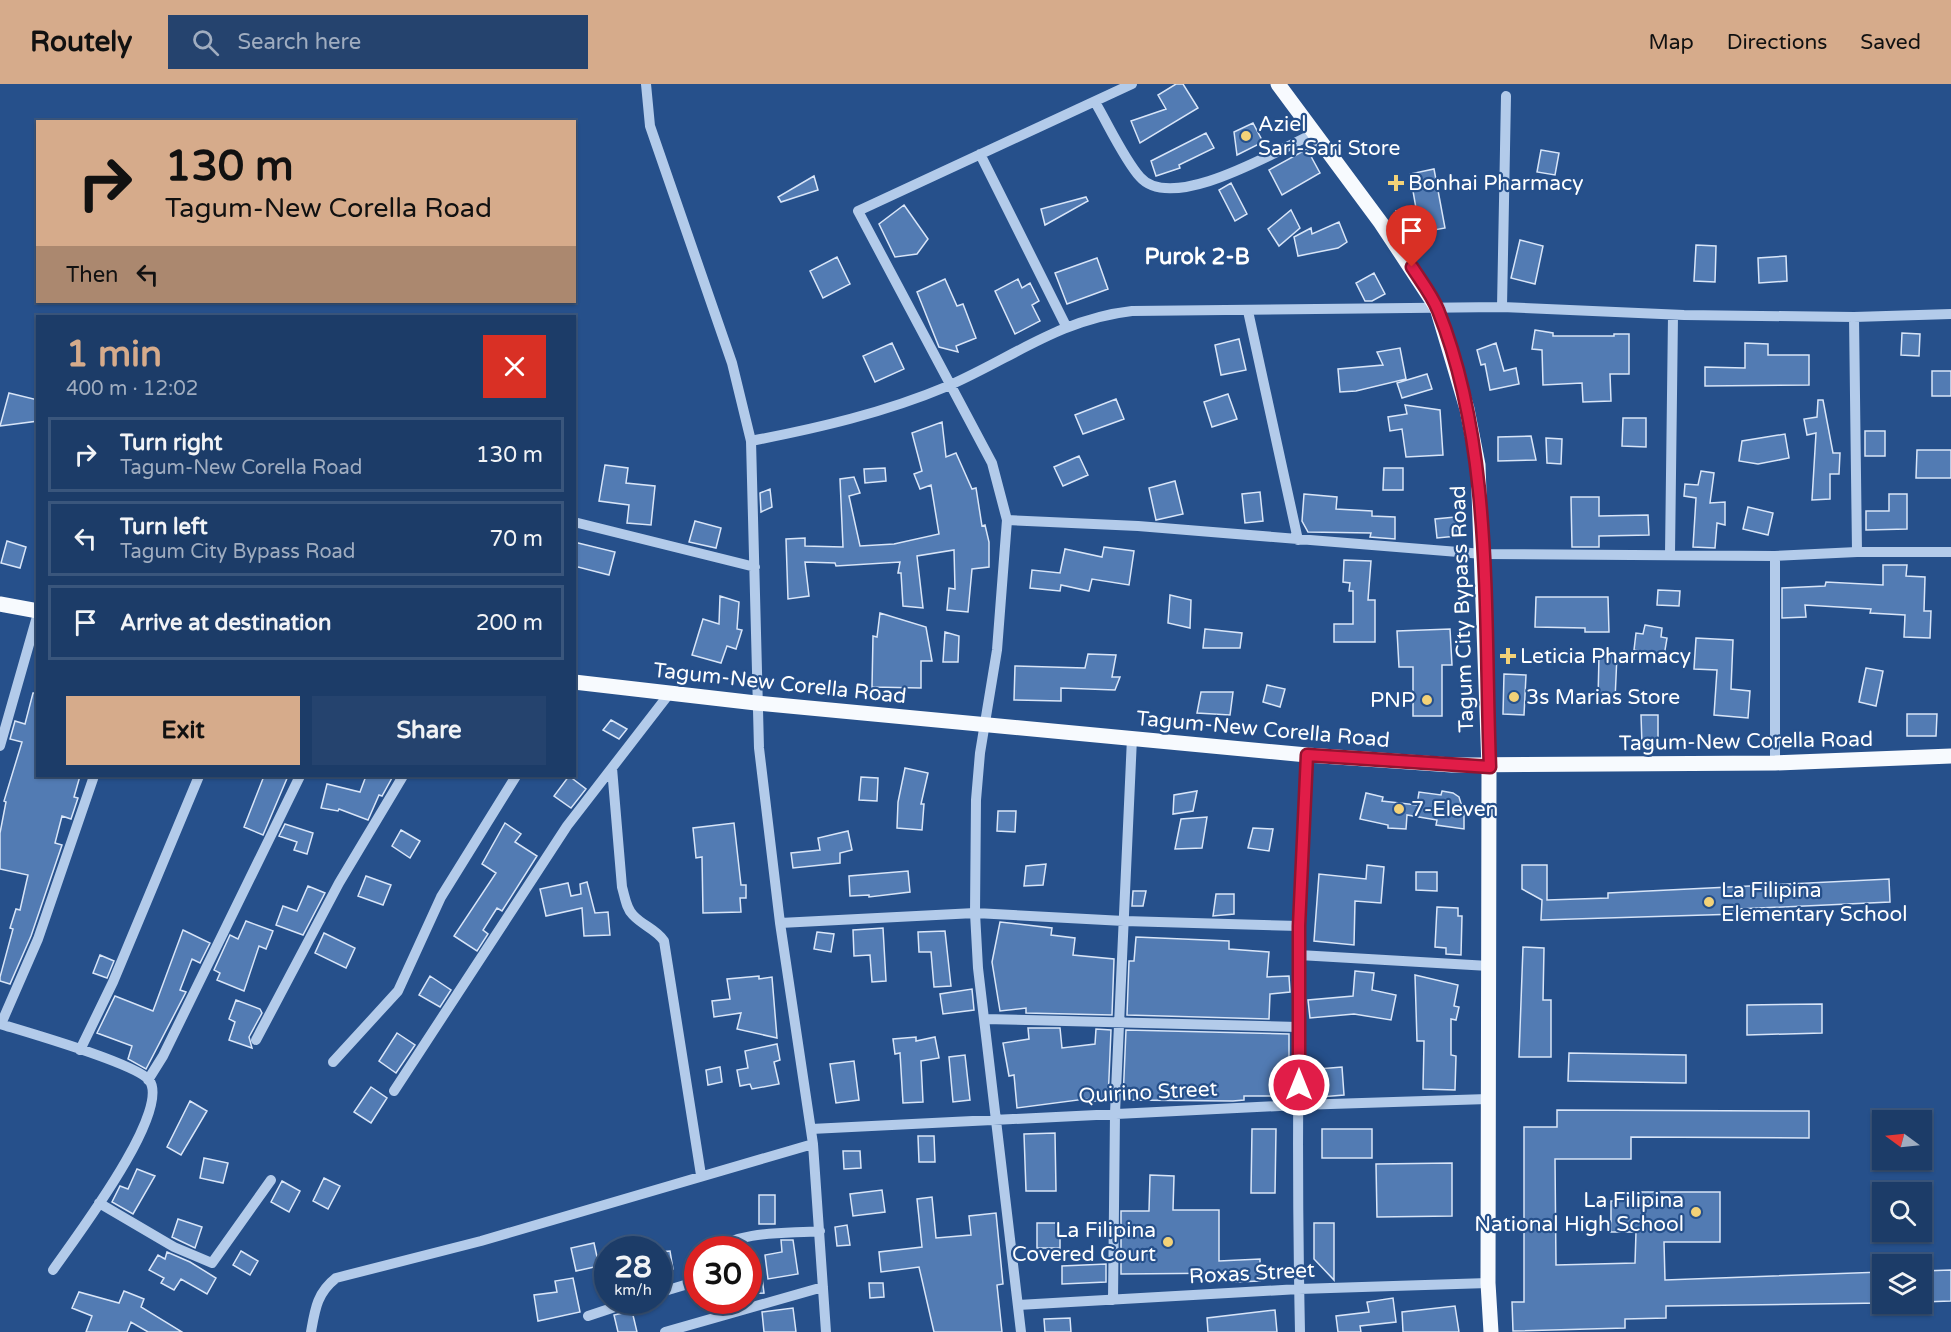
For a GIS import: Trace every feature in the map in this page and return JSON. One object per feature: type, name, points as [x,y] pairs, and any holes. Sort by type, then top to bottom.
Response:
[{"type":"main road","name":"Tagum City Bypass Road","points":[[1278,84],[1381,223],[1437,308],[1467,409],[1478,465],[1490,767],[1488,1283],[1491,1332]]},
{"type":"main road","points":[[0,604],[36,612]]},
{"type":"main road","name":"Tagum-New Corella Road","points":[[576,682],[756,703],[1307,755],[1490,767],[1775,763],[1951,756]]},
{"type":"street","points":[[646,84],[650,126],[732,363],[751,441],[756,703],[763,792],[813,1144],[826,1332]]},
{"type":"street","points":[[1021,1332],[975,913],[976,800],[984,724],[997,650],[1007,520],[992,463],[858,211],[1132,84]]},
{"type":"street","points":[[1502,307],[1506,96]]},
{"type":"street","points":[[1095,102],[1141,178],[1159,188],[1181,189],[1213,180],[1313,134]]},
{"type":"street","points":[[980,154],[1066,326]]},
{"type":"street","points":[[751,441],[878,413],[949,385],[1066,326],[1104,314],[1132,311],[1502,307],[1672,315],[1854,317],[1951,314]]},
{"type":"street","points":[[1248,311],[1298,540]]},
{"type":"street","points":[[1670,554],[1672,315]]},
{"type":"street","points":[[1854,317],[1857,552]]},
{"type":"street","points":[[1007,520],[1138,526],[1483,554],[1775,556],[1857,552],[1951,552]]},
{"type":"street","points":[[576,522],[755,567]]},
{"type":"street","points":[[1775,556],[1775,763]]},
{"type":"street","points":[[0,746],[36,619]]},
{"type":"street","points":[[394,1090],[567,826],[669,694]]},
{"type":"street","points":[[1113,1300],[1115,1113],[1132,738]]},
{"type":"street","points":[[1300,1332],[1299,926],[1307,755]]},
{"type":"street","points":[[612,768],[622,887],[627,906],[634,916],[657,930],[664,941],[702,1176]]},
{"type":"street","points":[[53,1270],[99,1203],[152,1108],[153,1092],[148,1080],[125,1066],[1,1024],[38,939],[93,777]]},
{"type":"street","points":[[80,1050],[113,982],[199,777]]},
{"type":"street","points":[[148,1080],[163,1056],[300,777]]},
{"type":"street","points":[[256,1040],[339,883],[402,777]]},
{"type":"street","points":[[333,1062],[398,991],[441,897],[515,777]]},
{"type":"street","points":[[780,923],[975,913],[1124,921],[1299,926]]},
{"type":"street","points":[[1299,955],[1489,966]]},
{"type":"street","points":[[985,1019],[1298,1027]]},
{"type":"street","name":"Quirino Street","points":[[811,1129],[1299,1105],[1488,1100]]},
{"type":"street","points":[[311,1332],[317,1299],[323,1288],[336,1278],[481,1241],[813,1144]]},
{"type":"street","points":[[99,1203],[174,1247],[212,1263],[271,1180]]},
{"type":"street","points":[[762,1237],[820,1231]]},
{"type":"street","name":"Roxas Street","points":[[1018,1305],[1299,1289],[1488,1283]]},
{"type":"street","points":[[665,1332],[823,1287]]},
{"type":"street","points":[[588,1316],[594,1314]]},
{"type":"building","points":[[1176,84],[1183,84],[1198,108],[1140,143],[1131,121],[1166,109],[1158,95]]},
{"type":"building","points":[[1253,123],[1263,142],[1237,155],[1234,132]]},
{"type":"building","points":[[1206,133],[1214,148],[1179,165],[1180,168],[1156,176],[1151,161]]},
{"type":"building","points":[[1307,149],[1320,173],[1282,195],[1269,170]]},
{"type":"building","points":[[1541,150],[1559,153],[1555,175],[1537,172]]},
{"type":"building","points":[[1434,169],[1445,228],[1408,235],[1396,211],[1416,208],[1410,174]]},
{"type":"building","points":[[814,176],[818,190],[781,202],[778,197]]},
{"type":"building","points":[[1231,183],[1247,214],[1235,221],[1219,190]]},
{"type":"building","points":[[1086,197],[1088,201],[1045,225],[1041,209]]},
{"type":"building","points":[[904,205],[928,239],[917,254],[895,257],[879,224]]},
{"type":"building","points":[[1291,210],[1300,228],[1279,246],[1268,229]]},
{"type":"building","points":[[1339,222],[1347,242],[1338,248],[1298,256],[1294,237],[1311,228],[1312,234]]},
{"type":"building","points":[[1520,240],[1543,246],[1535,284],[1511,278]]},
{"type":"building","points":[[1696,245],[1716,246],[1715,282],[1694,281]]},
{"type":"building","points":[[1786,256],[1787,281],[1759,283],[1758,258]]},
{"type":"building","points":[[837,257],[850,284],[823,298],[810,271]]},
{"type":"building","points":[[1097,258],[1108,289],[1067,304],[1055,273]]},
{"type":"building","points":[[1374,273],[1385,294],[1372,301],[1365,301],[1356,283]]},
{"type":"building","points":[[945,279],[957,306],[963,304],[976,338],[956,346],[958,352],[939,347],[917,292]]},
{"type":"building","points":[[1018,279],[1022,288],[1030,283],[1039,301],[1032,305],[1040,321],[1015,334],[995,291]]},
{"type":"building","points":[[1535,330],[1553,333],[1553,336],[1629,334],[1629,374],[1610,374],[1611,401],[1583,402],[1582,383],[1543,385],[1542,350],[1532,349]]},
{"type":"building","points":[[1902,333],[1920,334],[1919,356],[1901,355]]},
{"type":"building","points":[[1239,339],[1246,370],[1221,375],[1215,345]]},
{"type":"building","points":[[892,343],[904,369],[875,382],[863,356]]},
{"type":"building","points":[[1496,343],[1504,371],[1516,368],[1519,384],[1490,390],[1485,364],[1481,365],[1477,350]]},
{"type":"building","points":[[1745,343],[1768,344],[1768,355],[1809,355],[1809,385],[1705,386],[1705,367],[1745,368]]},
{"type":"building","points":[[1400,348],[1406,379],[1356,391],[1340,392],[1338,369],[1383,365],[1377,352]]},
{"type":"building","points":[[1932,371],[1951,371],[1951,396],[1932,396]]},
{"type":"building","points":[[1427,374],[1432,389],[1402,398],[1397,383]]},
{"type":"building","points":[[9,393],[36,400],[36,421],[0,426]]},
{"type":"building","points":[[1228,394],[1237,419],[1212,427],[1204,402]]},
{"type":"building","points":[[1116,399],[1124,419],[1083,434],[1075,415]]},
{"type":"building","points":[[1818,400],[1823,400],[1833,453],[1840,453],[1839,474],[1830,474],[1830,499],[1812,500],[1816,433],[1807,435],[1804,419],[1817,417]]},
{"type":"building","points":[[1405,405],[1440,410],[1443,455],[1406,457],[1402,429],[1390,431],[1388,417],[1407,414]]},
{"type":"building","points":[[1623,418],[1646,418],[1646,447],[1622,446]]},
{"type":"building","points":[[942,422],[946,457],[956,453],[972,489],[976,488],[982,526],[985,525],[989,542],[989,567],[972,569],[968,612],[947,610],[949,588],[955,589],[954,550],[917,556],[923,608],[903,606],[901,573],[898,573],[900,562],[836,566],[835,563],[805,562],[809,596],[788,599],[786,539],[805,538],[805,546],[843,547],[840,479],[854,477],[860,493],[849,496],[860,546],[894,544],[939,534],[931,485],[920,489],[914,474],[922,471],[912,433]]},
{"type":"building","points":[[1865,431],[1885,431],[1885,456],[1865,456]]},
{"type":"building","points":[[1785,434],[1789,458],[1758,464],[1739,461],[1742,441]]},
{"type":"building","points":[[1531,436],[1536,460],[1498,461],[1498,437]]},
{"type":"building","points":[[1546,438],[1562,439],[1561,464],[1547,463]]},
{"type":"building","points":[[1917,450],[1951,450],[1951,478],[1916,478]]},
{"type":"building","points":[[1079,456],[1088,475],[1063,486],[1054,467]]},
{"type":"building","points":[[605,465],[628,468],[626,483],[655,486],[651,525],[627,523],[629,505],[599,501]]},
{"type":"building","points":[[885,468],[886,481],[865,483],[864,469]]},
{"type":"building","points":[[1384,468],[1403,468],[1403,490],[1383,490]]},
{"type":"building","points":[[1701,471],[1714,473],[1710,503],[1725,502],[1725,525],[1717,523],[1715,548],[1693,547],[1696,498],[1684,496],[1685,484],[1698,485]]},
{"type":"building","points":[[1175,481],[1183,514],[1156,520],[1149,488]]},
{"type":"building","points":[[770,489],[772,507],[761,512],[760,493]]},
{"type":"building","points":[[1260,492],[1263,521],[1245,523],[1242,494]]},
{"type":"building","points":[[1304,494],[1337,497],[1336,509],[1372,511],[1372,516],[1395,517],[1395,539],[1370,537],[1371,533],[1308,532],[1302,521]]},
{"type":"building","points":[[1889,494],[1907,494],[1907,529],[1866,530],[1866,511],[1889,511]]},
{"type":"building","points":[[1571,497],[1599,497],[1599,516],[1648,515],[1649,535],[1599,536],[1599,547],[1572,547]]},
{"type":"building","points":[[1748,507],[1773,513],[1768,535],[1743,529]]},
{"type":"building","points":[[1455,517],[1457,536],[1437,538],[1435,519]]},
{"type":"building","points":[[695,521],[721,528],[716,548],[689,542]]},
{"type":"building","points":[[7,541],[26,547],[20,568],[1,563]]},
{"type":"building","points":[[576,542],[615,552],[609,575],[576,567]]},
{"type":"building","points":[[1104,547],[1134,551],[1129,585],[1092,579],[1089,591],[1061,585],[1060,591],[1030,588],[1032,570],[1060,573],[1065,549],[1102,557]]},
{"type":"building","points":[[1344,560],[1371,561],[1368,600],[1375,600],[1375,642],[1334,642],[1334,624],[1353,624],[1353,591],[1349,591],[1350,583],[1343,582]]},
{"type":"building","points":[[1883,565],[1907,565],[1906,576],[1925,577],[1924,611],[1931,611],[1930,638],[1904,637],[1905,615],[1870,613],[1871,609],[1805,605],[1806,617],[1782,618],[1782,588],[1825,586],[1826,582],[1883,585]]},
{"type":"building","points":[[1658,590],[1680,591],[1679,606],[1657,605]]},
{"type":"building","points":[[1170,595],[1191,600],[1190,628],[1168,623]]},
{"type":"building","points":[[720,596],[739,602],[737,629],[742,630],[736,649],[727,646],[721,663],[692,655],[703,619],[719,624]]},
{"type":"building","points":[[1536,597],[1608,597],[1609,632],[1585,632],[1585,628],[1535,627]]},
{"type":"building","points":[[880,613],[926,627],[932,661],[921,661],[921,688],[872,687],[873,636],[877,637]]},
{"type":"building","points":[[1645,625],[1662,628],[1661,637],[1667,638],[1664,656],[1634,650],[1636,633],[1643,634]]},
{"type":"building","points":[[1205,629],[1242,633],[1240,648],[1203,648]]},
{"type":"building","points":[[1450,629],[1452,665],[1442,665],[1442,716],[1413,716],[1413,667],[1399,667],[1397,631]]},
{"type":"building","points":[[945,632],[959,636],[958,662],[943,662]]},
{"type":"building","points":[[1696,638],[1733,640],[1731,689],[1750,691],[1748,718],[1714,715],[1717,670],[1694,669]]},
{"type":"building","points":[[1088,654],[1116,655],[1112,677],[1120,677],[1115,690],[1061,688],[1061,701],[1014,700],[1015,666],[1085,668]]},
{"type":"building","points":[[1599,655],[1617,655],[1615,700],[1598,700]]},
{"type":"building","points":[[1866,668],[1883,671],[1876,706],[1859,702]]},
{"type":"building","points":[[1504,674],[1526,675],[1524,715],[1503,714]]},
{"type":"building","points":[[1267,685],[1285,689],[1280,707],[1263,702]]},
{"type":"building","points":[[1201,692],[1233,692],[1230,715],[1197,713]]},
{"type":"building","points":[[33,693],[36,693],[36,777],[80,777],[74,797],[78,798],[71,819],[62,816],[55,843],[62,845],[31,936],[10,984],[0,981],[0,977],[13,929],[10,928],[16,909],[20,910],[28,875],[0,869],[0,833],[6,802],[4,801],[22,742],[10,739],[15,721],[25,724]]},
{"type":"building","points":[[1907,714],[1937,714],[1936,736],[1907,736]]},
{"type":"building","points":[[1641,715],[1658,715],[1658,745],[1642,745]]},
{"type":"building","points":[[611,720],[627,729],[619,739],[603,730]]},
{"type":"building","points":[[905,768],[928,773],[921,804],[924,804],[922,830],[897,828],[898,802]]},
{"type":"building","points":[[264,777],[288,777],[263,835],[244,827]]},
{"type":"building","points":[[366,777],[392,777],[382,796],[379,795],[368,820],[339,809],[338,811],[321,808],[327,784],[360,792]]},
{"type":"building","points":[[568,777],[586,789],[571,808],[554,796]]},
{"type":"building","points":[[861,777],[878,778],[877,801],[859,800]]},
{"type":"building","points":[[1197,791],[1193,811],[1173,814],[1174,795]]},
{"type":"building","points":[[1442,791],[1459,797],[1464,813],[1464,829],[1436,825],[1437,820],[1407,815],[1406,829],[1388,828],[1388,825],[1360,819],[1366,793],[1383,797],[1382,801],[1417,805],[1419,792],[1441,795]]},
{"type":"building","points":[[998,811],[1016,811],[1015,832],[997,831]]},
{"type":"building","points":[[1207,817],[1202,848],[1175,849],[1181,819]]},
{"type":"building","points":[[505,823],[521,834],[515,842],[537,856],[502,911],[497,908],[483,930],[488,934],[477,951],[454,936],[496,873],[482,864]]},
{"type":"building","points":[[734,823],[741,885],[746,885],[746,898],[740,898],[741,912],[703,913],[702,857],[696,858],[693,828]]},
{"type":"building","points":[[285,824],[313,833],[307,854],[294,850],[297,842],[279,836]]},
{"type":"building","points":[[1253,828],[1273,829],[1269,851],[1248,848]]},
{"type":"building","points":[[401,830],[420,841],[410,858],[392,846]]},
{"type":"building","points":[[848,831],[852,850],[840,853],[840,863],[793,868],[791,853],[820,850],[818,838]]},
{"type":"building","points":[[1046,864],[1043,885],[1024,886],[1026,866]]},
{"type":"building","points":[[1367,865],[1384,867],[1381,903],[1355,901],[1354,945],[1314,941],[1319,874],[1366,879]]},
{"type":"building","points":[[1522,865],[1547,865],[1547,900],[1608,898],[1608,893],[1889,879],[1890,902],[1738,909],[1738,914],[1541,920],[1542,900],[1522,889]]},
{"type":"building","points":[[908,871],[910,892],[869,897],[869,895],[850,896],[849,876]]},
{"type":"building","points":[[1416,872],[1437,872],[1437,891],[1416,890]]},
{"type":"building","points":[[366,876],[391,885],[383,905],[358,896]]},
{"type":"building","points":[[587,882],[595,913],[608,912],[610,935],[584,936],[582,908],[546,916],[540,889],[568,883],[571,896],[581,894],[580,884]]},
{"type":"building","points":[[308,886],[325,893],[303,935],[276,925],[283,906],[297,911]]},
{"type":"building","points":[[1133,891],[1146,891],[1143,906],[1132,906]]},
{"type":"building","points":[[1216,894],[1234,894],[1234,914],[1213,916]]},
{"type":"building","points":[[1437,907],[1458,908],[1458,916],[1462,916],[1461,955],[1446,954],[1446,948],[1435,947]]},
{"type":"building","points":[[246,921],[273,931],[266,949],[259,946],[244,991],[217,980],[220,973],[214,970],[230,935],[238,939]]},
{"type":"building","points":[[1000,922],[1052,928],[1051,935],[1075,938],[1073,955],[1114,959],[1112,1015],[1026,1013],[1026,1008],[1000,1011],[992,962]]},
{"type":"building","points":[[883,928],[886,981],[872,982],[870,955],[854,956],[853,930]]},
{"type":"building","points":[[183,930],[210,943],[200,963],[192,959],[180,990],[186,992],[146,1069],[128,1059],[132,1046],[97,1033],[115,996],[153,1011]]},
{"type":"building","points":[[945,931],[951,986],[934,987],[931,952],[919,952],[918,932]]},
{"type":"building","points":[[817,932],[834,934],[831,952],[814,949]]},
{"type":"building","points":[[324,933],[355,948],[346,968],[315,953]]},
{"type":"building","points":[[1136,937],[1229,941],[1229,949],[1269,952],[1267,977],[1289,976],[1290,992],[1270,994],[1269,1019],[1127,1015],[1129,961],[1134,961]]},
{"type":"building","points":[[1523,947],[1544,948],[1543,1000],[1551,1000],[1551,1057],[1519,1057]]},
{"type":"building","points":[[100,955],[114,961],[107,978],[93,973]]},
{"type":"building","points":[[1355,971],[1374,973],[1372,990],[1396,995],[1391,1020],[1354,1014],[1310,1018],[1308,1000],[1353,996]]},
{"type":"building","points":[[1415,975],[1458,985],[1454,1006],[1459,1007],[1456,1020],[1451,1019],[1451,1055],[1456,1056],[1455,1090],[1423,1089],[1424,1041],[1417,1041]]},
{"type":"building","points":[[430,976],[451,990],[440,1007],[419,995]]},
{"type":"building","points":[[759,976],[759,979],[772,977],[777,1038],[737,1029],[741,1013],[714,1017],[712,1001],[730,999],[727,979]]},
{"type":"building","points":[[972,989],[974,1010],[943,1014],[940,994]]},
{"type":"building","points":[[236,1000],[260,1009],[262,1013],[249,1037],[252,1048],[229,1040],[235,1022],[229,1019]]},
{"type":"building","points":[[1822,1004],[1822,1033],[1747,1035],[1747,1005]]},
{"type":"building","points":[[1028,1028],[1060,1028],[1062,1048],[1095,1044],[1096,1029],[1111,1030],[1108,1101],[1093,1101],[1093,1098],[1017,1108],[1014,1075],[1009,1076],[1003,1043],[1029,1039]]},
{"type":"building","points":[[1126,1030],[1289,1034],[1289,1096],[1244,1096],[1244,1100],[1233,1101],[1123,1100]]},
{"type":"building","points":[[397,1033],[415,1045],[396,1073],[379,1061]]},
{"type":"building","points":[[916,1037],[916,1041],[935,1037],[939,1058],[921,1061],[923,1102],[903,1103],[900,1053],[895,1054],[893,1039]]},
{"type":"building","points":[[777,1044],[780,1060],[774,1062],[779,1084],[752,1089],[750,1084],[740,1086],[737,1070],[748,1068],[745,1051]]},
{"type":"building","points":[[1569,1053],[1686,1055],[1686,1083],[1568,1081]]},
{"type":"building","points":[[965,1055],[970,1100],[953,1102],[949,1057]]},
{"type":"building","points":[[854,1061],[859,1100],[836,1103],[830,1064]]},
{"type":"building","points":[[720,1067],[722,1082],[708,1085],[706,1070]]},
{"type":"building","points":[[1342,1067],[1344,1095],[1320,1097],[1318,1069]]},
{"type":"building","points":[[371,1087],[387,1098],[371,1123],[354,1112]]},
{"type":"building","points":[[190,1101],[207,1111],[181,1155],[167,1147]]},
{"type":"building","points":[[1557,1110],[1809,1111],[1809,1138],[1631,1137],[1631,1159],[1555,1159],[1556,1265],[1635,1263],[1636,1232],[1611,1232],[1611,1201],[1635,1201],[1635,1192],[1720,1192],[1720,1242],[1664,1242],[1665,1280],[1872,1272],[1872,1303],[1666,1306],[1666,1318],[1625,1319],[1625,1328],[1513,1331],[1512,1302],[1524,1302],[1524,1127],[1557,1127]]},
{"type":"building","points":[[1252,1129],[1276,1129],[1275,1193],[1251,1193]]},
{"type":"building","points":[[1322,1129],[1372,1129],[1372,1158],[1322,1158]]},
{"type":"building","points":[[1055,1133],[1056,1191],[1026,1191],[1024,1134]]},
{"type":"building","points":[[918,1136],[934,1136],[935,1162],[919,1162]]},
{"type":"building","points":[[843,1151],[860,1151],[861,1168],[844,1169]]},
{"type":"building","points":[[204,1158],[228,1163],[223,1183],[200,1178]]},
{"type":"building","points":[[1452,1163],[1452,1216],[1377,1217],[1376,1164]]},
{"type":"building","points":[[137,1169],[155,1176],[133,1214],[112,1202],[120,1186],[128,1189]]},
{"type":"building","name":"La Filipina Covered Court","points":[[1150,1175],[1174,1176],[1173,1210],[1219,1210],[1219,1261],[1260,1259],[1260,1281],[1235,1282],[1234,1273],[1121,1274],[1121,1211],[1149,1211]]},
{"type":"building","points":[[324,1178],[340,1186],[328,1209],[313,1201]]},
{"type":"building","points":[[282,1181],[300,1191],[289,1212],[271,1202]]},
{"type":"building","points":[[882,1190],[885,1212],[853,1216],[850,1194]]},
{"type":"building","points":[[759,1195],[775,1195],[775,1224],[759,1224]]},
{"type":"building","points":[[932,1197],[936,1238],[971,1235],[969,1216],[996,1213],[1003,1284],[997,1285],[1002,1332],[934,1332],[919,1267],[881,1272],[879,1252],[922,1247],[917,1199]]},
{"type":"building","points":[[178,1219],[202,1227],[195,1248],[172,1237]]},
{"type":"building","points":[[1037,1223],[1060,1223],[1060,1248],[1037,1248]]},
{"type":"building","points":[[1314,1223],[1334,1223],[1334,1280],[1314,1259]]},
{"type":"building","points":[[847,1225],[850,1245],[837,1246],[835,1227]]},
{"type":"building","points":[[781,1240],[793,1240],[798,1274],[768,1279],[765,1255],[782,1252]]},
{"type":"building","points":[[594,1243],[594,1267],[576,1271],[571,1248]]},
{"type":"building","points":[[241,1251],[258,1261],[250,1275],[233,1265]]},
{"type":"building","points":[[167,1252],[190,1262],[216,1278],[207,1294],[181,1279],[174,1290],[161,1283],[164,1278],[149,1270],[158,1255],[165,1259]]},
{"type":"building","points":[[1106,1264],[1106,1282],[1062,1284],[1062,1266]]},
{"type":"building","points":[[1951,1270],[1951,1301],[1932,1302],[1932,1271]]},
{"type":"building","points":[[573,1278],[580,1312],[538,1321],[534,1295],[557,1292],[555,1281]]},
{"type":"building","points":[[869,1283],[883,1283],[884,1297],[870,1298]]},
{"type":"building","points":[[124,1291],[144,1299],[141,1307],[182,1332],[148,1332],[131,1322],[127,1332],[86,1332],[92,1316],[72,1308],[79,1292],[119,1303]]},
{"type":"building","points":[[1393,1298],[1396,1322],[1360,1326],[1361,1332],[1338,1332],[1336,1316],[1369,1312],[1367,1302]]},
{"type":"building","points":[[1455,1306],[1459,1332],[1403,1332],[1402,1312]]},
{"type":"building","points":[[793,1308],[796,1332],[764,1332],[762,1312]]},
{"type":"building","points":[[1275,1310],[1277,1332],[1208,1332],[1207,1318]]},
{"type":"building","points":[[633,1314],[637,1332],[618,1332],[614,1315]]},
{"type":"building","points":[[1070,1318],[1071,1332],[1045,1332],[1044,1319]]},
{"type":"place","name":"Aziel Sari-Sari Store","points":[[1246,136]]},
{"type":"place","name":"Bonhai Pharmacy","points":[[1396,183]]},
{"type":"place","name":"Leticia Pharmacy","points":[[1508,656]]},
{"type":"place","name":"3s Marias Store","points":[[1514,697]]},
{"type":"place","name":"PNP","points":[[1427,700]]},
{"type":"place","name":"7-Eleven","points":[[1399,809]]},
{"type":"place","name":"La Filipina Elementary School","points":[[1709,902]]},
{"type":"place","name":"La Filipina National High School","points":[[1696,1212]]},
{"type":"place","name":"La Filipina Covered Court","points":[[1168,1242]]},
{"type":"district","name":"Purok 2-B","points":[[1197,256]]},
{"type":"route","points":[[1299,1085],[1299,926],[1307,755],[1490,767],[1478,465],[1467,409],[1444,326],[1437,308],[1412,267]]}]
